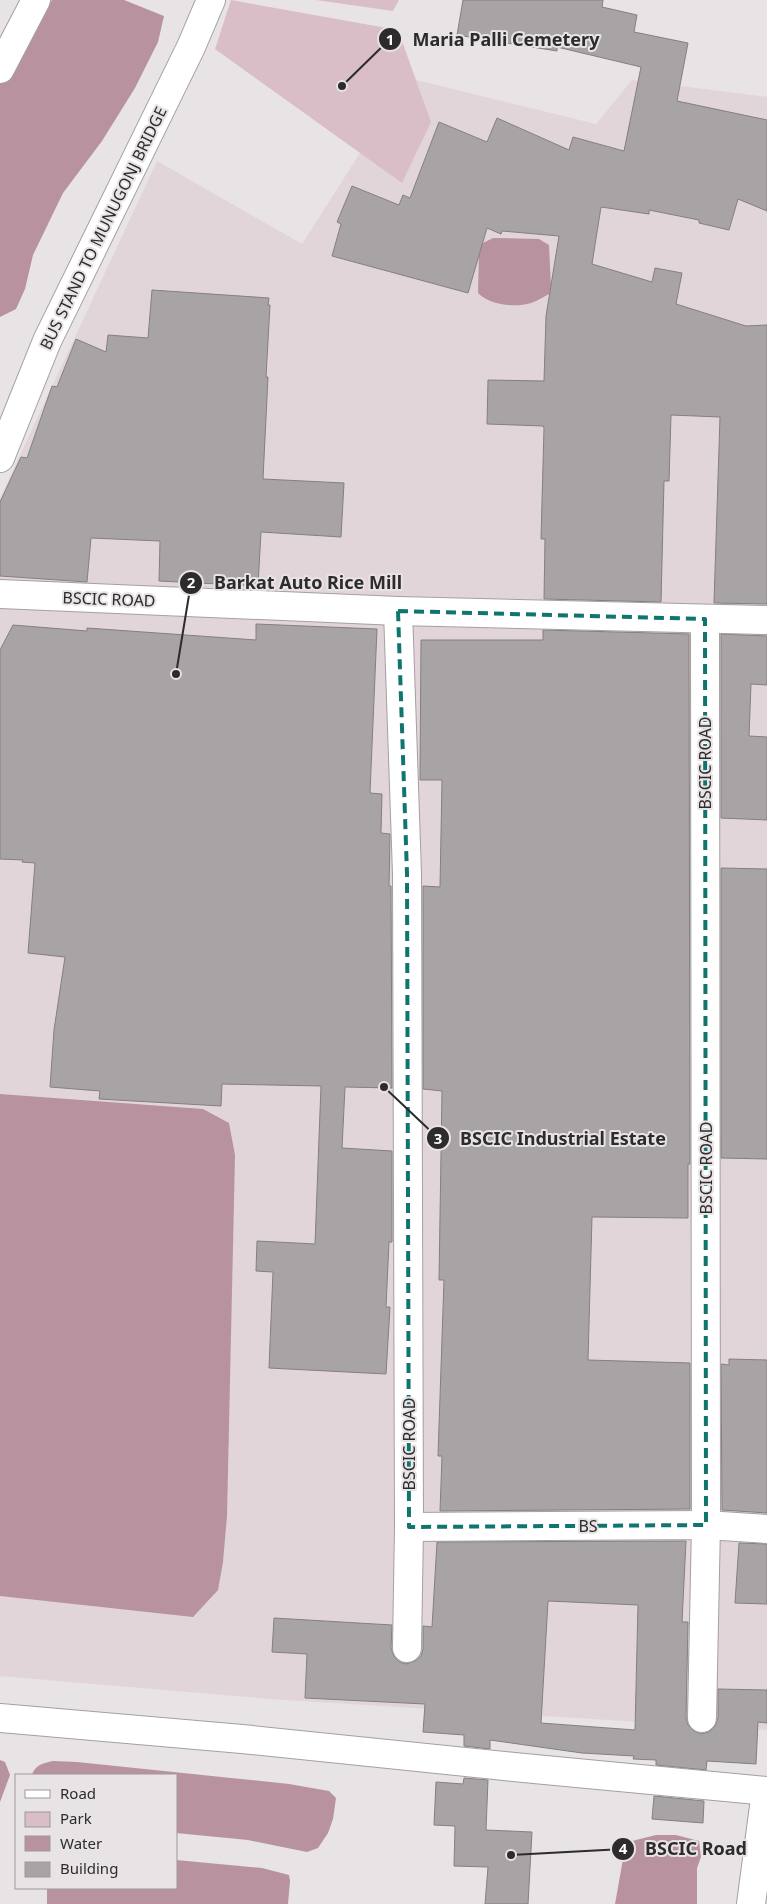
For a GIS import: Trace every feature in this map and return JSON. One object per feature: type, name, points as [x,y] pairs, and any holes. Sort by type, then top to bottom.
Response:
[{"type":"main road","points":[[0,69],[36,0]]},
{"type":"main road","name":"BUS STAND TO MUNUGONJ BRIDGE","points":[[0,458],[47,341],[191,47],[210,0]]},
{"type":"main road","name":"BSCIC ROAD","points":[[0,594],[398,611],[767,620]]},
{"type":"main road","name":"BSCIC ROAD","points":[[398,611],[407,874],[409,1526],[406,1648]]},
{"type":"main road","name":"BSCIC ROAD","points":[[702,1718],[706,1525],[706,619]]},
{"type":"main road","name":"BS","points":[[409,1526],[706,1525],[767,1529]]},
{"type":"main road","points":[[0,1718],[242,1738],[533,1769],[766,1791],[751,1904]]},
{"type":"highlighted area","points":[[398,611],[705,619],[706,1525],[409,1527],[407,874]]},
{"type":"shaded area","points":[[408,78],[596,124],[632,80],[767,97],[767,1730],[270,1699],[0,1676],[0,498],[157,161],[302,244]]},
{"type":"green space","points":[[231,0],[398,30],[431,122],[402,183],[215,49]]},
{"type":"green space","points":[[316,0],[399,0],[393,11]]},
{"type":"water","points":[[52,0],[124,0],[164,16],[158,42],[135,88],[102,141],[63,193],[33,255],[25,289],[16,309],[0,317],[0,80]]},
{"type":"water","points":[[493,238],[539,239],[549,245],[551,287],[549,294],[531,303],[510,305],[496,303],[478,293],[479,254],[483,243]]},
{"type":"water","points":[[0,1094],[203,1109],[229,1123],[235,1155],[227,1516],[223,1562],[218,1590],[193,1617],[0,1596]]},
{"type":"water","points":[[0,1760],[5,1762],[10,1775],[0,1802]]},
{"type":"water","points":[[53,1761],[77,1762],[289,1784],[329,1791],[336,1798],[333,1819],[328,1833],[318,1848],[307,1852],[248,1840],[178,1833],[178,1774],[32,1774],[35,1769]]},
{"type":"water","points":[[656,1835],[676,1835],[699,1841],[701,1857],[697,1868],[697,1904],[615,1904],[623,1859],[632,1841]]},
{"type":"water","points":[[178,1860],[262,1868],[289,1875],[290,1881],[288,1904],[47,1904],[47,1889],[178,1889]]},
{"type":"building","points":[[463,0],[603,0],[602,7],[637,15],[634,32],[688,43],[677,101],[767,120],[767,211],[738,199],[729,230],[699,223],[699,220],[649,210],[649,214],[601,207],[592,264],[652,282],[655,268],[682,273],[676,304],[746,326],[767,325],[767,604],[714,603],[720,417],[671,415],[669,481],[664,481],[661,602],[544,599],[545,539],[541,539],[544,428],[543,426],[487,424],[488,380],[544,381],[546,316],[559,236],[502,231],[501,234],[487,228],[468,293],[332,256],[341,224],[337,222],[352,186],[399,205],[403,195],[410,198],[439,122],[487,142],[497,118],[569,150],[573,137],[624,151],[641,67],[557,47],[557,51],[457,35]]},
{"type":"building","points":[[152,290],[269,298],[266,377],[268,377],[263,479],[344,483],[341,537],[261,532],[258,586],[159,581],[160,541],[91,538],[87,582],[0,576],[0,502],[21,457],[27,458],[52,386],[57,387],[76,339],[106,352],[108,335],[148,338]]},
{"type":"building","points":[[256,624],[377,629],[370,793],[382,794],[381,833],[390,834],[392,1088],[345,1087],[342,1148],[392,1151],[392,1242],[389,1242],[386,1307],[390,1307],[386,1374],[269,1368],[273,1272],[256,1271],[257,1241],[315,1244],[321,1086],[222,1084],[221,1106],[99,1099],[100,1091],[50,1087],[54,1030],[65,957],[28,953],[35,863],[22,862],[23,860],[0,859],[0,650],[13,625],[87,631],[87,628],[256,640]]},
{"type":"building","points":[[543,630],[689,634],[690,1164],[688,1164],[688,1218],[592,1217],[588,1360],[690,1363],[690,1509],[440,1511],[442,1456],[438,1456],[444,1280],[439,1280],[442,1091],[423,1089],[423,886],[440,887],[442,780],[420,780],[421,640],[543,640]]},
{"type":"building","points":[[721,634],[767,636],[767,685],[751,684],[749,736],[767,737],[767,820],[721,818]]},
{"type":"building","points":[[721,868],[767,869],[767,1159],[721,1158]]},
{"type":"building","points":[[729,1359],[767,1360],[767,1513],[722,1510],[721,1364],[729,1365]]},
{"type":"building","points":[[686,1541],[682,1622],[688,1622],[686,1718],[688,1725],[694,1731],[701,1734],[709,1732],[715,1726],[718,1718],[718,1689],[767,1690],[767,1723],[758,1722],[756,1764],[707,1761],[706,1770],[656,1765],[656,1760],[633,1759],[634,1756],[582,1753],[490,1740],[490,1749],[464,1746],[464,1735],[423,1732],[425,1704],[305,1698],[307,1654],[272,1652],[274,1618],[392,1625],[391,1648],[394,1656],[399,1662],[406,1664],[415,1661],[421,1656],[423,1649],[423,1626],[432,1627],[437,1542]],"holes":[[[548,1601],[638,1605],[635,1730],[541,1723]]]},
{"type":"building","points":[[739,1543],[767,1544],[767,1604],[735,1603]]},
{"type":"building","points":[[464,1778],[488,1780],[486,1830],[532,1832],[528,1904],[485,1904],[488,1867],[454,1866],[455,1826],[434,1825],[436,1782],[463,1784]]},
{"type":"building","points":[[654,1796],[704,1801],[703,1823],[652,1819]]},
{"type":"place","name":"Maria Palli Cemetery","points":[[342,86]]},
{"type":"place","name":"Barkat Auto Rice Mill","points":[[176,674]]},
{"type":"place","name":"BSCIC Industrial Estate","points":[[384,1087]]},
{"type":"place","name":"BSCIC Road","points":[[511,1855]]}]
